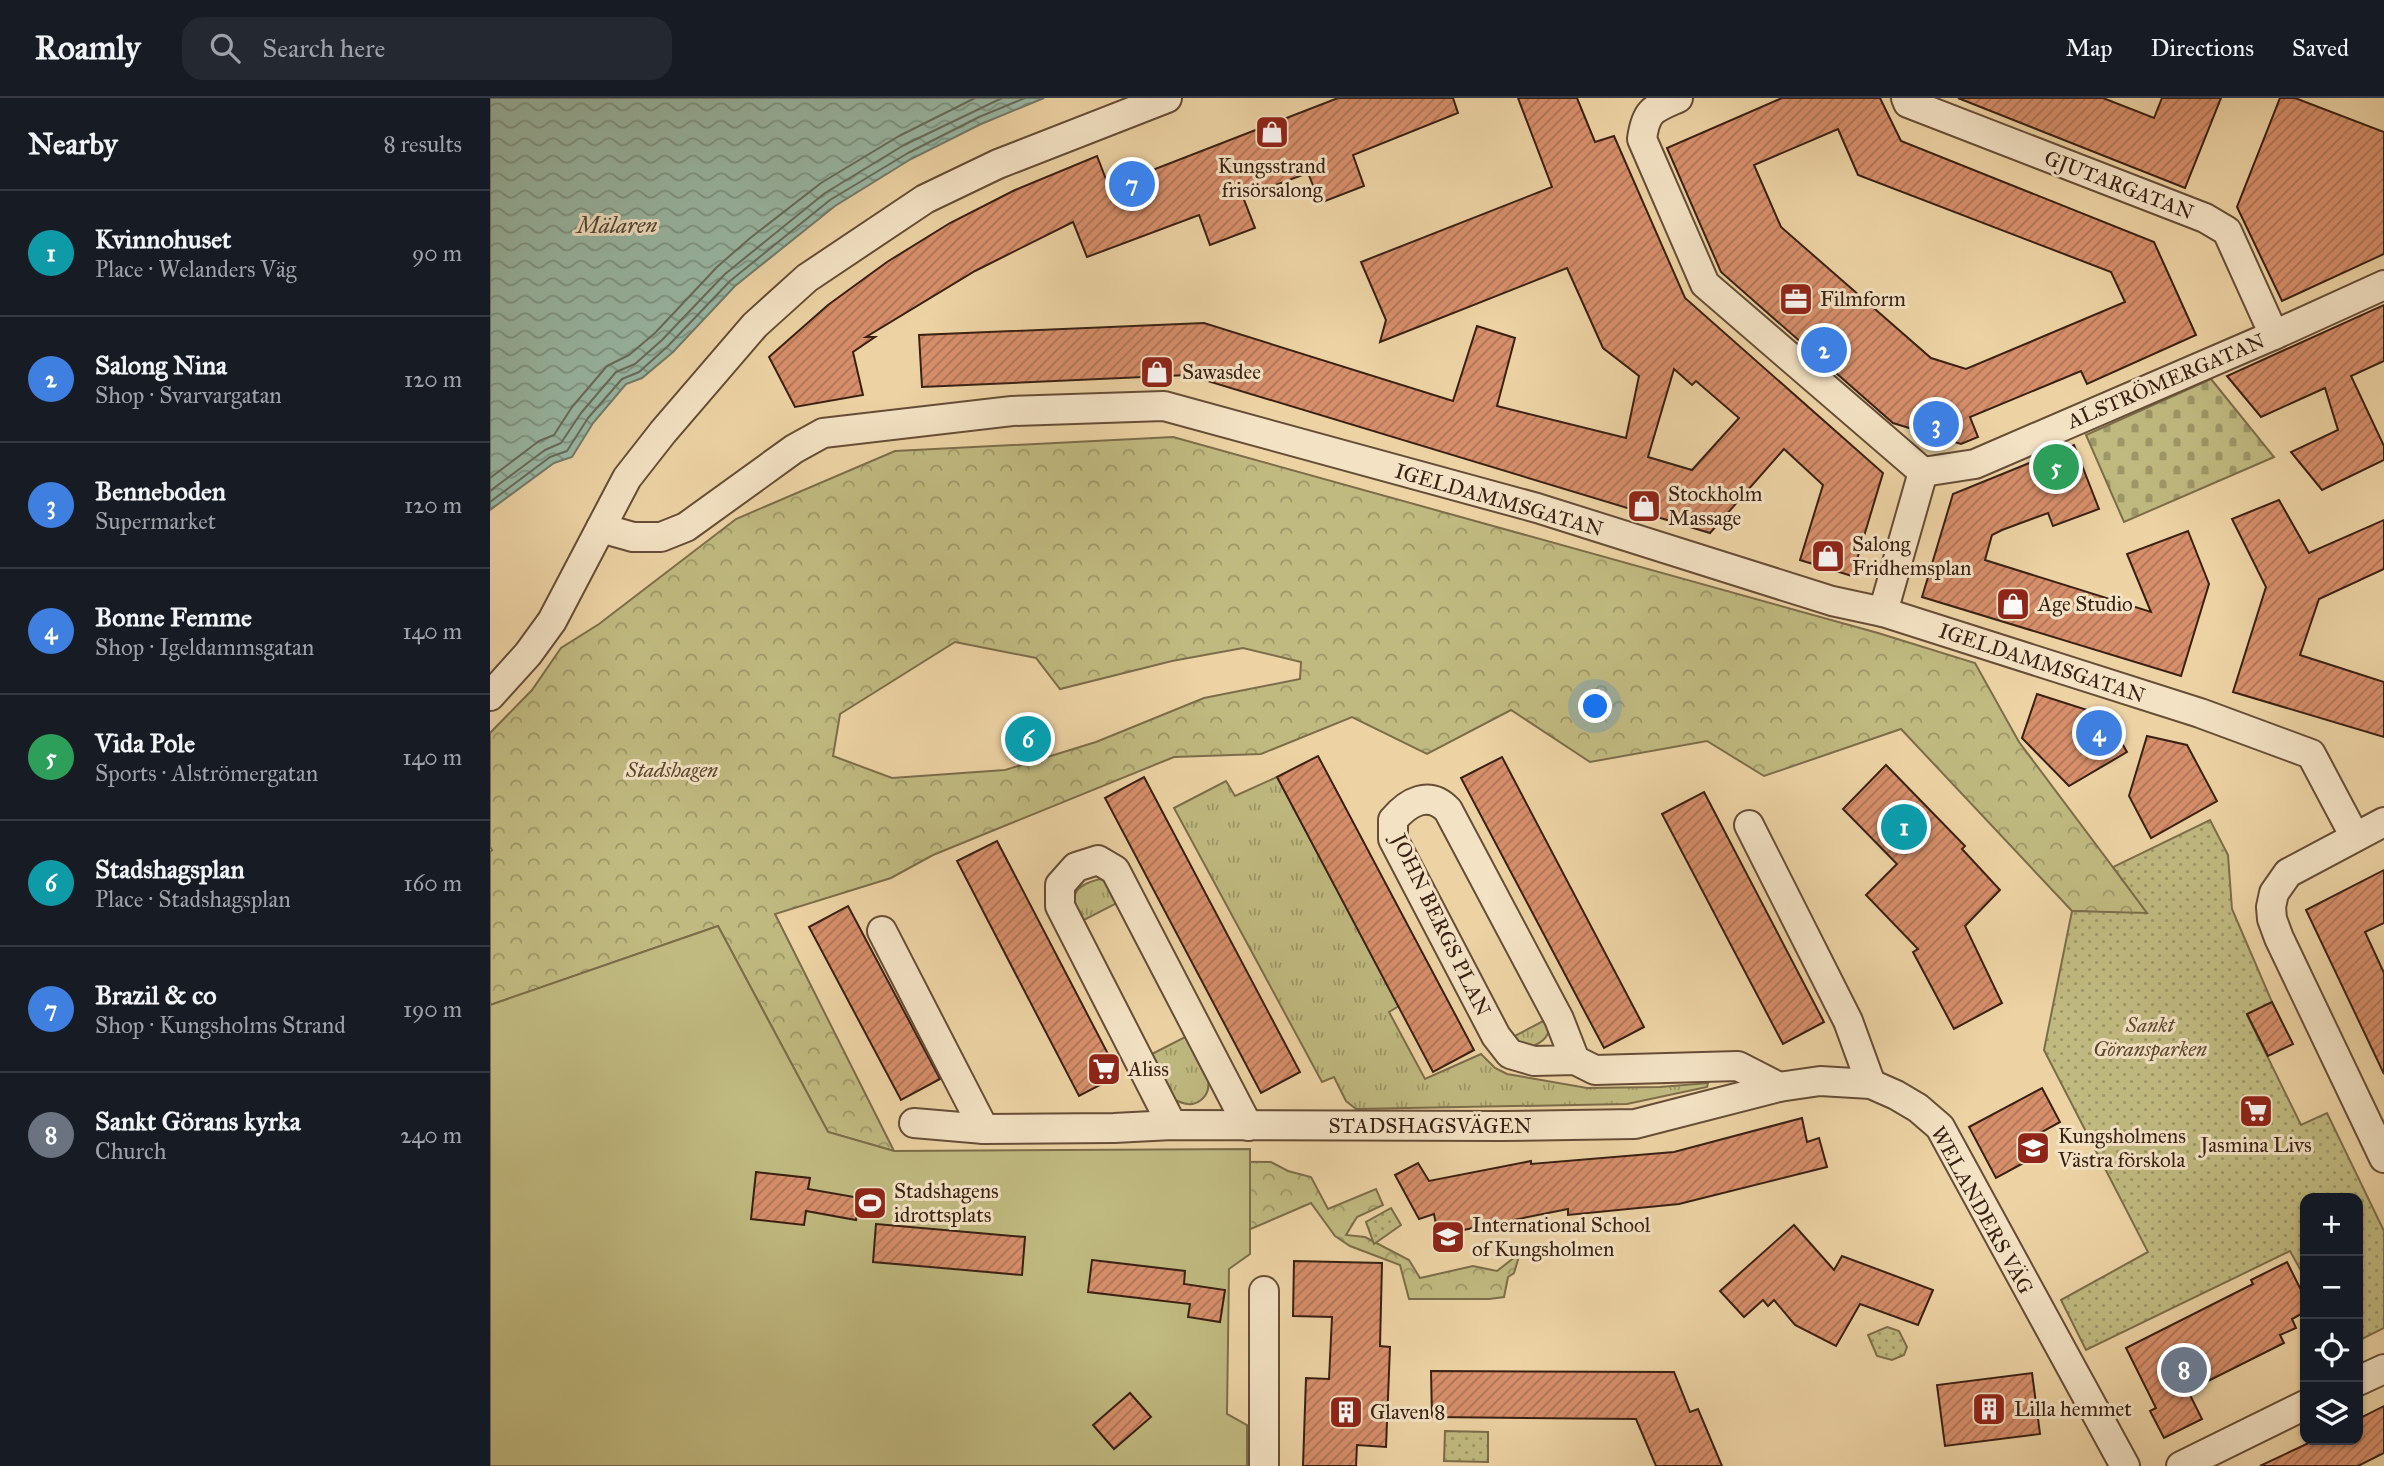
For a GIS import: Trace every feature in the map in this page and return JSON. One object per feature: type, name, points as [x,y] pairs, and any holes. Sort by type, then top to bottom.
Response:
[{"type":"street","points":[[490,696],[528,654],[552,621],[627,478],[755,324],[807,278],[925,199],[998,164],[1167,98]]},
{"type":"street","points":[[1678,98],[1657,107],[1645,120],[1643,139],[1705,284],[1923,472],[1883,612]]},
{"type":"street","name":"GJUTARGATAN","points":[[1906,98],[1908,103],[2205,218],[2227,231],[2274,335]]},
{"type":"street","name":"ALSTRÖMERGATAN","points":[[1923,472],[1975,464],[2384,285]]},
{"type":"street","name":"IGELDAMMSGATAN","points":[[601,528],[633,537],[661,537],[686,527],[794,449],[823,433],[1012,411],[1164,406],[1537,508],[1832,601],[1883,612],[2200,713],[2312,754],[2355,837]]},
{"type":"street","name":"JOHN BERGS PLAN","points":[[1575,1060],[1559,1019],[1448,810],[1442,803],[1432,800],[1422,799],[1410,803],[1393,820],[1393,839],[1496,1036],[1510,1054],[1534,1061],[1575,1060],[1595,1070],[1738,1066],[1779,1087]]},
{"type":"street","points":[[2384,822],[2288,873],[2274,893],[2271,907],[2279,938],[2384,1158]]},
{"type":"street","points":[[1749,825],[1849,1021],[1871,1084]]},
{"type":"street","points":[[1172,1125],[1059,906],[1060,885],[1076,867],[1098,860],[1115,870],[1248,1126]]},
{"type":"street","points":[[882,931],[984,1129]]},
{"type":"street","name":"STADSHAGSVÄGEN","points":[[914,1123],[984,1129],[1172,1125],[1635,1124],[1779,1087],[1820,1081],[1871,1084]]},
{"type":"street","name":"WELANDERS VÄG","points":[[1871,1084],[1918,1108],[1940,1127],[2124,1466]]},
{"type":"street","points":[[1264,1291],[1264,1466]]},
{"type":"street","points":[[2363,1379],[2384,1369]]},
{"type":"street","points":[[2181,1466],[2300,1407]]},
{"type":"green space","points":[[2211,379],[2274,457],[2124,522],[2086,435]]},
{"type":"green space","name":"Stadshagen","points":[[1173,437],[1878,633],[1975,663],[2019,742],[2148,914],[2072,911],[1901,729],[1764,776],[1707,741],[1590,762],[1511,710],[1427,754],[1352,717],[1261,754],[1174,757],[933,855],[891,878],[775,914],[894,1151],[828,1132],[718,926],[490,1005],[490,733],[532,690],[561,648],[599,624],[736,519],[895,451]],"holes":[[[955,642],[1036,658],[1060,689],[1172,661],[1243,648],[1301,662],[1300,679],[1204,698],[1096,742],[1005,770],[892,778],[833,756],[840,714]]]},
{"type":"green space","points":[[1277,777],[1399,1006],[1389,1012],[1425,1079],[1481,1054],[1495,1068],[1507,1074],[1587,1088],[1708,1083],[1707,1087],[1627,1104],[1356,1109],[1346,1101],[1334,1077],[1322,1082],[1174,808],[1226,781],[1235,796]]},
{"type":"green space","name":"Sankt Göransparken","points":[[2210,820],[2228,855],[2232,909],[2272,1002],[2247,1015],[2301,1125],[2327,1113],[2384,1231],[2384,1328],[2363,1338],[2363,1193],[2300,1193],[2300,1269],[2290,1251],[2086,1350],[2061,1300],[2148,1252],[2044,1050],[2072,911],[2147,913],[2113,867]]},
{"type":"green space","points":[[1100,879],[1107,882],[1121,901],[1082,921],[1075,905],[1076,893],[1084,885]]},
{"type":"green space","name":"Stadshagens idrottsplats","points":[[718,926],[828,1132],[894,1151],[1250,1149],[1250,1254],[1229,1269],[1227,1414],[1247,1425],[1247,1466],[490,1466],[490,1005]]},
{"type":"green space","points":[[1547,1019],[1548,1034],[1538,1044],[1528,1048],[1509,1039]]},
{"type":"green space","points":[[1187,1036],[1205,1068],[1209,1086],[1201,1100],[1191,1104],[1175,1100],[1150,1055]]},
{"type":"green space","points":[[896,1159],[1271,1162],[1288,1171],[1311,1177],[1328,1209],[1376,1189],[1383,1205],[1357,1217],[1346,1235],[1365,1237],[1409,1260],[1420,1278],[1473,1266],[1497,1271],[1520,1253],[1514,1273],[1508,1277],[1504,1297],[1409,1299],[1400,1265],[1350,1246],[1335,1236],[1311,1203],[1246,1231]]},
{"type":"green space","points":[[1391,1208],[1401,1225],[1374,1244],[1366,1222]]},
{"type":"green space","points":[[1887,1327],[1899,1331],[1907,1347],[1904,1355],[1892,1360],[1877,1356],[1868,1335]]},
{"type":"green space","points":[[1445,1431],[1488,1432],[1488,1462],[1444,1461]]},
{"type":"water","name":"Mälaren","points":[[490,98],[1044,98],[981,124],[911,159],[835,206],[735,286],[673,352],[642,378],[626,384],[593,423],[572,457],[554,463],[490,510]]},
{"type":"building","points":[[1338,98],[1453,98],[1458,113],[1353,155],[1364,186],[1320,203],[1308,173],[1243,197],[1255,228],[1210,245],[1199,215],[1087,257],[1073,222],[975,271],[866,337],[875,337],[853,352],[863,395],[795,407],[769,357],[828,305],[887,262],[950,223],[1015,190],[1097,156],[1109,187]]},
{"type":"building","points":[[1518,98],[1577,98],[1595,142],[1614,136],[1685,298],[1883,473],[1852,576],[1800,560],[1823,485],[1784,449],[1710,533],[1188,375],[922,387],[919,335],[1204,323],[1453,401],[1477,326],[1515,338],[1497,406],[1626,438],[1639,376],[1603,348],[1567,268],[1380,342],[1386,320],[1361,262],[1552,187]],"holes":[[[1674,369],[1692,385],[1696,381],[1739,418],[1692,470],[1648,457]]]},
{"type":"building","points":[[1782,98],[1880,98],[1901,141],[2154,242],[2196,335],[2087,384],[2081,371],[1970,417],[1978,437],[1961,444],[1893,423],[1721,272],[1667,148]],"holes":[[[1838,129],[1858,175],[2111,272],[2125,302],[1966,369],[1931,358],[1781,227],[1754,165]]]},
{"type":"building","points":[[1958,98],[2103,98],[2154,118],[2162,98],[2221,98],[2185,188]]},
{"type":"building","points":[[2280,98],[2295,98],[2384,132],[2384,254],[2282,301],[2237,207]]},
{"type":"building","points":[[2384,305],[2384,361],[2351,376],[2384,446],[2384,460],[2322,490],[2291,452],[2338,430],[2325,388],[2261,417],[2227,376]]},
{"type":"building","points":[[2074,445],[2099,509],[2053,526],[2048,513],[2002,530],[1992,535],[1985,560],[2151,612],[2127,554],[2188,531],[2209,584],[2181,676],[1922,597],[1953,494]]},
{"type":"building","points":[[2279,500],[2309,553],[2384,520],[2384,569],[2319,599],[2300,655],[2384,682],[2384,737],[2233,692],[2266,587],[2232,519]]},
{"type":"building","points":[[2037,694],[2106,716],[2127,752],[2069,786],[2022,738]]},
{"type":"building","points":[[2147,736],[2187,745],[2217,801],[2151,838],[2129,796]]},
{"type":"building","points":[[1318,756],[1474,1050],[1433,1072],[1277,777]]},
{"type":"building","points":[[1502,757],[1644,1027],[1604,1048],[1461,778]]},
{"type":"building","points":[[1886,765],[1965,846],[1962,849],[2000,890],[1965,926],[2002,1003],[1954,1029],[1913,952],[1918,949],[1866,895],[1897,864],[1843,809]]},
{"type":"building","points":[[1144,777],[1300,1072],[1261,1093],[1105,798]]},
{"type":"building","points":[[1704,792],[1824,1022],[1783,1044],[1662,814]]},
{"type":"building","points":[[997,841],[1119,1075],[1079,1096],[957,861]]},
{"type":"building","points":[[2384,870],[2384,923],[2365,932],[2384,973],[2384,1074],[2306,910]]},
{"type":"building","points":[[848,906],[940,1079],[901,1100],[809,927]]},
{"type":"building","points":[[2272,1002],[2293,1044],[2268,1056],[2247,1014]]},
{"type":"building","points":[[2042,1088],[2060,1122],[2020,1144],[2029,1160],[1996,1178],[1969,1127]]},
{"type":"building","points":[[1802,1118],[1807,1142],[1819,1138],[1827,1167],[1679,1204],[1568,1215],[1568,1209],[1438,1235],[1434,1214],[1419,1219],[1395,1175],[1418,1163],[1429,1181],[1531,1161],[1531,1164],[1674,1152]]},
{"type":"building","points":[[756,1172],[810,1178],[808,1189],[860,1198],[856,1220],[806,1211],[804,1225],[751,1219]]},
{"type":"building","points":[[876,1224],[1025,1237],[1022,1275],[873,1262]]},
{"type":"building","points":[[1794,1225],[1834,1270],[1842,1256],[1933,1290],[1918,1325],[1860,1304],[1836,1346],[1795,1325],[1774,1300],[1768,1306],[1763,1300],[1744,1317],[1720,1291]]},
{"type":"building","points":[[1092,1260],[1185,1271],[1184,1284],[1225,1290],[1220,1322],[1188,1317],[1190,1304],[1088,1292]]},
{"type":"building","points":[[1294,1261],[1382,1263],[1380,1346],[1390,1347],[1386,1447],[1357,1445],[1356,1466],[1303,1466],[1306,1378],[1329,1379],[1332,1317],[1293,1316]]},
{"type":"building","points":[[2287,1262],[2300,1288],[2300,1315],[2292,1319],[2296,1328],[2280,1335],[2284,1343],[2188,1391],[2202,1419],[2164,1438],[2150,1411],[2156,1408],[2126,1348],[2253,1284],[2251,1280]]},
{"type":"building","points":[[1431,1371],[1674,1372],[1690,1412],[1698,1409],[1722,1466],[1656,1466],[1636,1419],[1432,1417]]},
{"type":"building","name":"Lilla hemmet","points":[[2032,1373],[2040,1434],[1945,1446],[1937,1385]]},
{"type":"building","points":[[1130,1393],[1151,1417],[1114,1449],[1093,1425]]},
{"type":"building","points":[[2384,1406],[2384,1453],[2358,1466],[2260,1466],[2304,1445],[2363,1445],[2363,1416]]},
{"type":"place","name":"Kungsstrand frisörsalong","points":[[1272,132]]},
{"type":"place","name":"Brazil & co","points":[[1132,184]]},
{"type":"place","name":"Filmform","points":[[1796,299]]},
{"type":"place","name":"Salong Nina","points":[[1824,350]]},
{"type":"place","name":"Sawasdee","points":[[1157,372]]},
{"type":"place","name":"Benneboden","points":[[1936,424]]},
{"type":"place","name":"Vida Pole","points":[[2056,467]]},
{"type":"place","name":"Stockholm Massage","points":[[1644,506]]},
{"type":"place","name":"Salong Fridhemsplan","points":[[1828,556]]},
{"type":"place","name":"Age Studio","points":[[2013,604]]},
{"type":"place","name":"Bonne Femme","points":[[2099,733]]},
{"type":"place","name":"Stadshagsplan","points":[[1028,739]]},
{"type":"place","name":"Kvinnohuset","points":[[1904,827]]},
{"type":"place","name":"Aliss","points":[[1104,1069]]},
{"type":"place","name":"Jasmina Livs","points":[[2256,1111]]},
{"type":"place","name":"Kungsholmens Västra förskola","points":[[2033,1148]]},
{"type":"place","name":"Stadshagens idrottsplats","points":[[870,1203]]},
{"type":"place","name":"International School of Kungsholmen","points":[[1448,1237]]},
{"type":"place","name":"Sankt Görans kyrka","points":[[2184,1370]]},
{"type":"place","name":"Lilla hemmet","points":[[1989,1409]]},
{"type":"place","name":"Glaven 8","points":[[1346,1412]]}]
